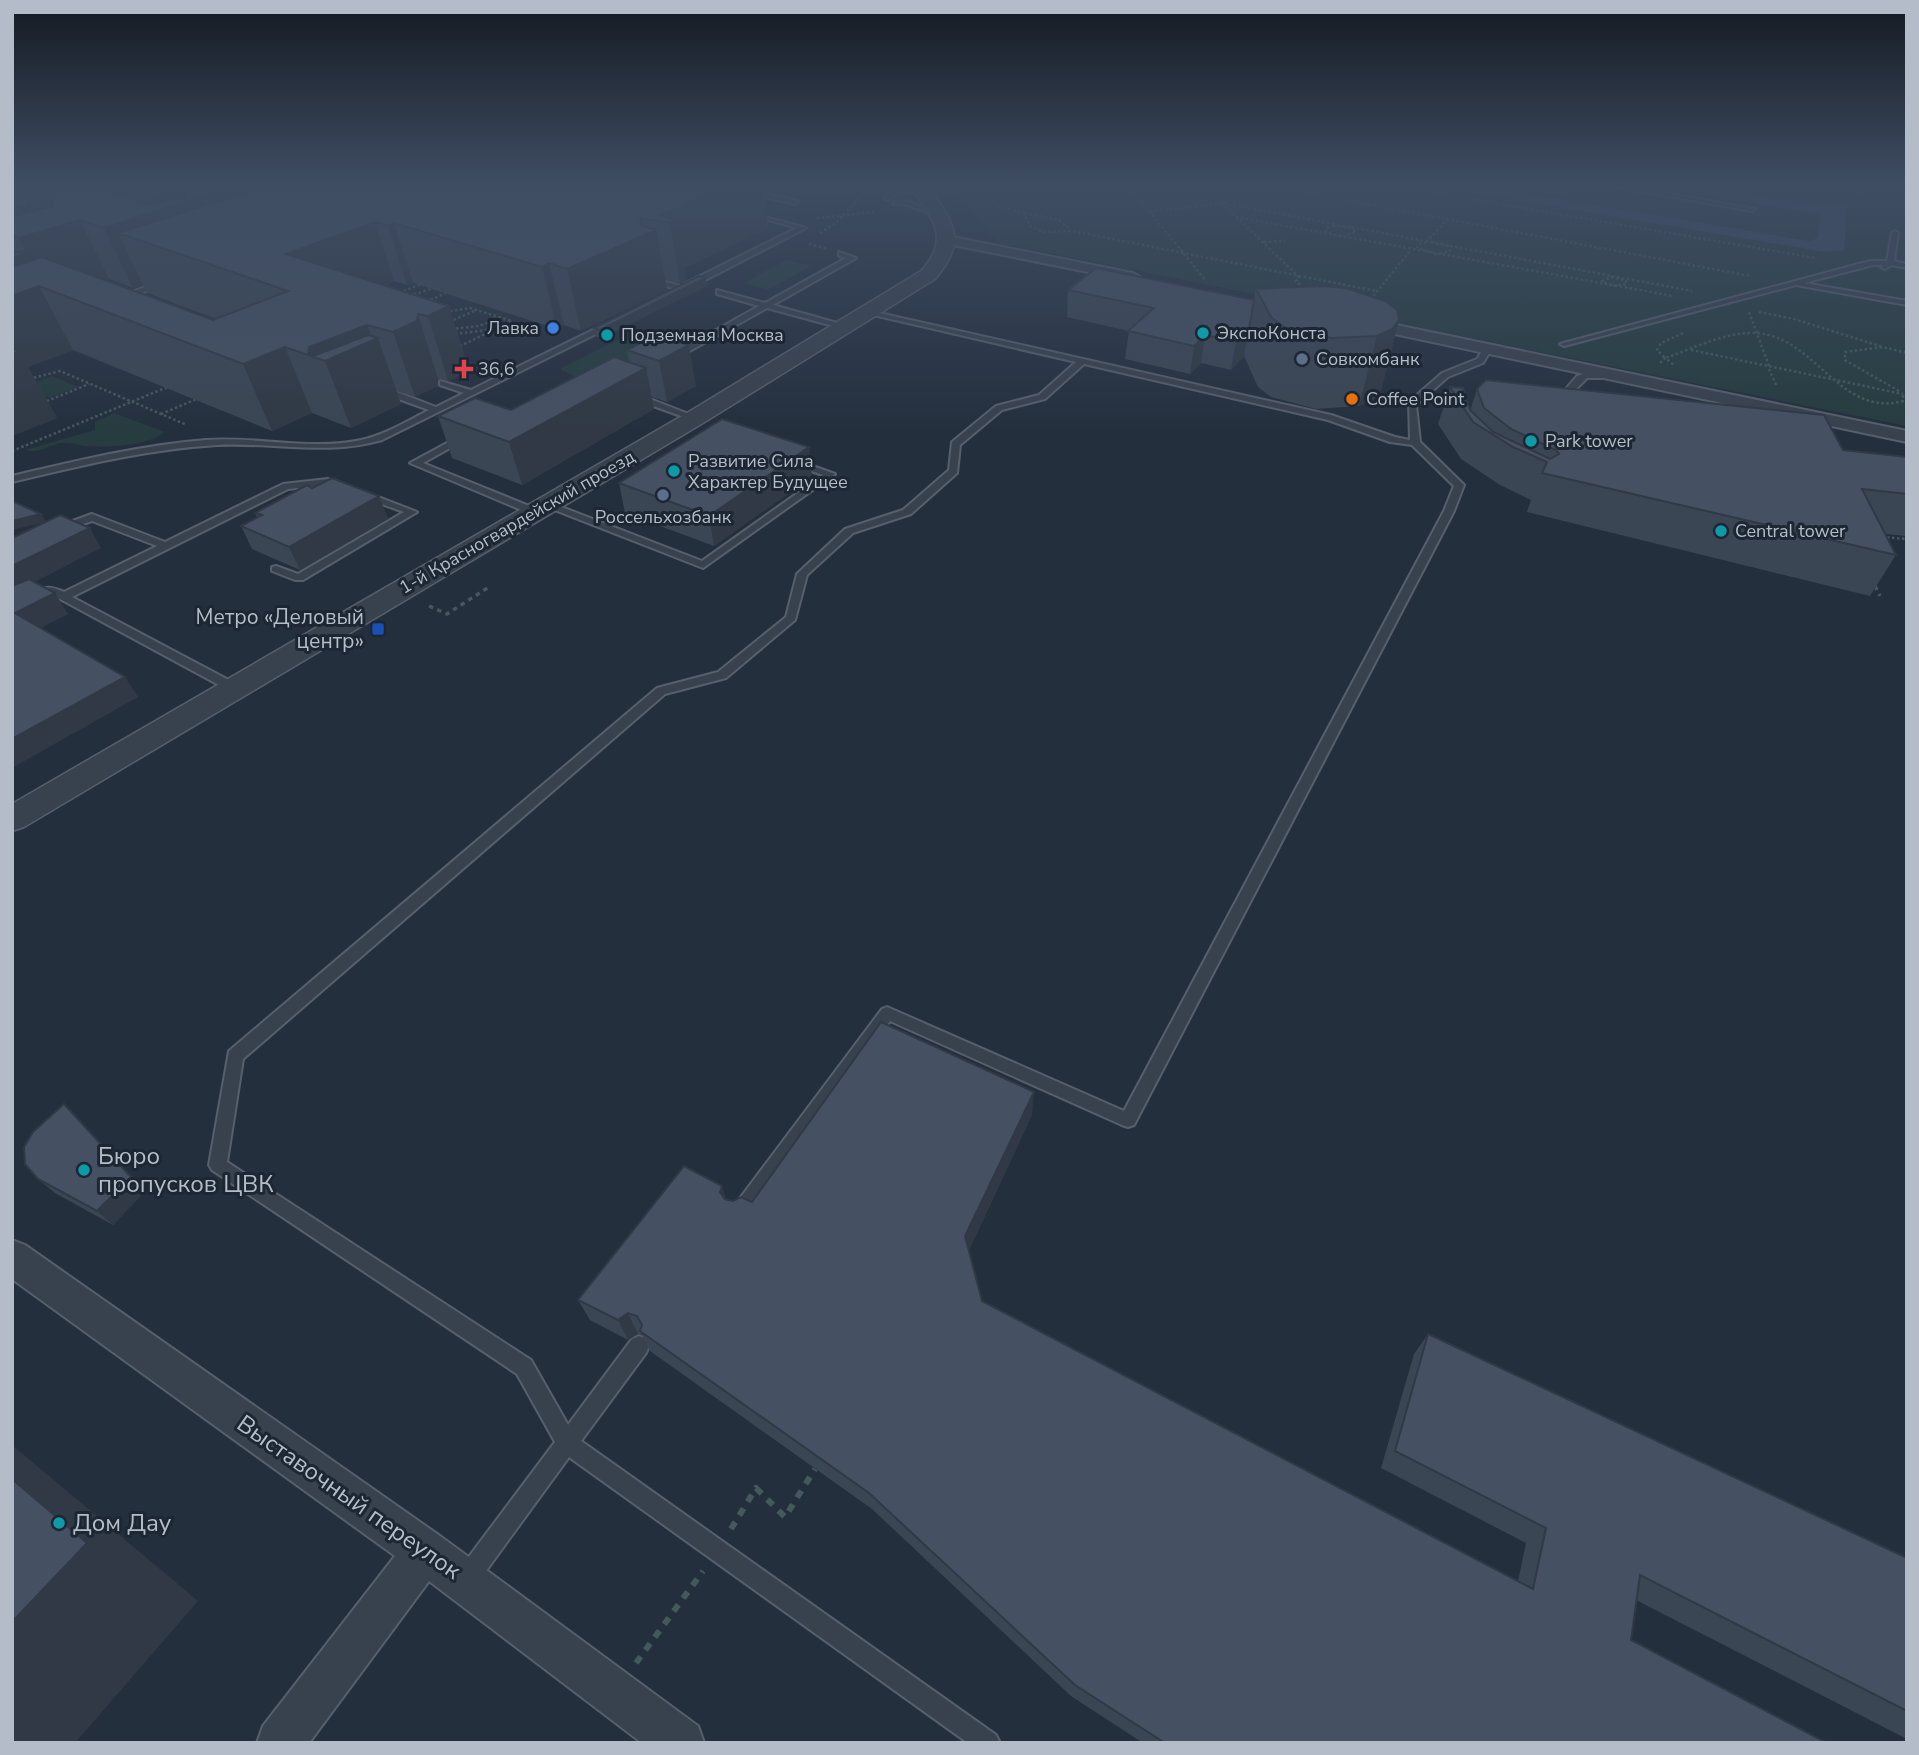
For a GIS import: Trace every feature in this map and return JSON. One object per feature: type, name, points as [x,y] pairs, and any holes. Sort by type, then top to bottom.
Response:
[{"type":"street","name":"1-й Красногвардейский проезд","points":[[12,819],[541,509],[693,425],[938,266]]},
{"type":"street","points":[[1077,266],[1152,281]]},
{"type":"street","points":[[1339,315],[1828,425],[1907,437]]},
{"type":"street","name":"Выставочный переулок","points":[[12,1257],[425,1551],[681,1743]]},
{"type":"street","points":[[280,1743],[425,1551]]},
{"type":"lane","points":[[671,294],[728,266]]},
{"type":"lane","points":[[661,363],[838,266]]},
{"type":"lane","points":[[1564,344],[1798,285],[1861,266]]},
{"type":"lane","points":[[1798,285],[1812,286],[1889,266]]},
{"type":"lane","points":[[107,303],[172,280]]},
{"type":"lane","points":[[656,281],[682,289]]},
{"type":"lane","points":[[1798,285],[1907,303]]},
{"type":"lane","points":[[719,292],[845,328]]},
{"type":"lane","points":[[738,1213],[887,1013],[1128,1120],[1449,511],[1459,485],[1415,443],[1393,440],[1331,418],[869,312]]},
{"type":"lane","points":[[12,478],[139,451],[202,443],[352,446],[379,438],[615,322]]},
{"type":"lane","points":[[1415,443],[1412,404],[1445,376],[1480,361],[1488,348]]},
{"type":"lane","points":[[988,1743],[567,1443],[524,1367],[218,1165],[234,1056],[662,691],[722,675],[791,618],[802,573],[849,531],[907,512],[954,471],[955,444],[999,408],[1042,397],[1082,361]]},
{"type":"lane","points":[[1540,396],[1564,394],[1580,377],[1615,375]]},
{"type":"lane","points":[[443,383],[471,393]]},
{"type":"lane","points":[[626,393],[693,425]]},
{"type":"lane","points":[[371,402],[397,395],[437,410]]},
{"type":"lane","points":[[470,434],[415,463],[703,565],[830,474],[780,457]]},
{"type":"lane","points":[[63,597],[286,486],[328,481],[412,512],[299,578],[276,569]]},
{"type":"lane","points":[[46,533],[92,517],[166,546]]},
{"type":"lane","points":[[12,607],[49,589],[234,688]]},
{"type":"lane","points":[[466,1581],[639,1346]]},
{"type":"path","points":[[1195,266],[1206,281]]},
{"type":"path","points":[[1244,266],[1377,292]]},
{"type":"path","points":[[1288,266],[1299,277],[1312,281],[1341,306],[1339,315],[1296,281],[1299,277]]},
{"type":"path","points":[[1364,307],[1398,266]]},
{"type":"path","points":[[1501,266],[1716,304]]},
{"type":"path","points":[[1554,266],[1738,300]]},
{"type":"path","points":[[1697,266],[1798,285]]},
{"type":"path","points":[[1616,278],[1627,284],[1612,286],[1602,279],[1616,278]]},
{"type":"path","points":[[390,297],[427,281]]},
{"type":"path","points":[[397,298],[437,287]]},
{"type":"path","points":[[419,304],[456,289]]},
{"type":"path","points":[[425,291],[437,303]]},
{"type":"path","points":[[444,306],[476,310],[512,321],[450,350],[456,341],[444,324],[476,310]]},
{"type":"path","points":[[437,313],[463,308]]},
{"type":"path","points":[[1778,391],[1748,311],[1794,319],[1907,353]]},
{"type":"path","points":[[446,329],[475,327],[501,317]]},
{"type":"path","points":[[451,334],[504,326]]},
{"type":"path","points":[[1688,327],[1680,337],[1661,343],[1657,350],[1665,358],[1756,334],[1786,341],[1856,396],[1872,402],[1897,404],[1903,401],[1905,394]]},
{"type":"path","points":[[1883,347],[1852,349],[1845,352],[1845,360],[1905,394]]},
{"type":"path","points":[[1690,350],[1905,394]]},
{"type":"path","points":[[24,381],[57,371],[167,417]]},
{"type":"path","points":[[35,406],[90,384]]},
{"type":"path","points":[[12,451],[170,387]]},
{"type":"path","points":[[161,414],[209,394]]},
{"type":"path","points":[[1873,536],[1907,540]]},
{"type":"path","points":[[1870,575],[1880,596]]},
{"type":"path","points":[[447,614],[489,587]]},
{"type":"green space","points":[[776,266],[811,266],[768,290],[744,283]]},
{"type":"green space","points":[[1114,266],[1907,266],[1907,426]]},
{"type":"green space","points":[[622,338],[648,345],[648,350],[616,368],[594,376],[571,375],[560,369]]},
{"type":"green space","points":[[52,376],[78,387],[49,398],[24,387]]},
{"type":"green space","points":[[114,413],[165,432],[158,437],[127,445],[93,447],[65,443],[39,450],[25,450],[95,430],[95,422]]},
{"type":"building","points":[[66,266],[213,320],[288,291],[214,266],[323,266],[449,306],[428,316],[418,314],[417,321],[393,332],[367,325],[309,347],[308,355],[316,355],[368,335],[378,338],[325,361],[285,347],[243,364],[39,286],[12,296],[12,267]]},
{"type":"building","points":[[1096,268],[1254,300],[1249,329],[1236,342],[1205,335],[1194,346],[1128,331],[1154,308],[1068,290]]},
{"type":"building","points":[[699,276],[705,278],[600,330],[594,328]]},
{"type":"building","points":[[1322,286],[1346,288],[1385,301],[1397,310],[1399,320],[1392,329],[1377,336],[1331,338],[1284,327],[1271,317],[1256,289]]},
{"type":"building","points":[[656,335],[689,345],[659,361],[627,350]]},
{"type":"building","points":[[614,357],[646,368],[509,442],[438,416],[475,398],[511,410]]},
{"type":"building","points":[[1486,380],[1824,415],[1843,450],[1907,457],[1907,494],[1862,489],[1896,555],[1542,473],[1547,462],[1513,447],[1473,422],[1450,387],[1463,388],[1470,410],[1493,432],[1550,459],[1559,454],[1556,450],[1511,429],[1484,408],[1477,389]]},
{"type":"building","points":[[722,419],[809,447],[709,516],[619,483]]},
{"type":"building","points":[[332,478],[379,496],[289,547],[241,526],[262,515],[255,513],[307,485],[312,488]]},
{"type":"building","points":[[12,501],[41,514],[12,521]]},
{"type":"building","points":[[60,515],[90,528],[12,566],[12,538]]},
{"type":"building","points":[[29,579],[55,593],[15,613],[125,677],[12,739],[12,586]]},
{"type":"building","points":[[881,1022],[1034,1092],[965,1236],[982,1301],[1533,1589],[1546,1528],[1395,1451],[1428,1334],[1907,1558],[1907,1711],[1640,1575],[1631,1640],[1827,1743],[1165,1743],[1075,1685],[869,1493],[640,1331],[642,1325],[637,1316],[628,1313],[618,1320],[578,1300],[684,1166],[722,1186],[720,1192],[725,1199],[733,1201],[741,1197],[752,1202]]},
{"type":"building","name":"Бюро пропусков ЦВК","points":[[64,1104],[131,1177],[97,1211],[38,1179],[25,1164],[24,1147],[33,1132]]},
{"type":"building","points":[[12,1479],[87,1543],[12,1622]]},
{"type":"place","name":"Лавка","points":[[553,328]]},
{"type":"place","name":"ЭкспоКонста","points":[[1203,333]]},
{"type":"place","name":"Подземная Москва","points":[[607,335]]},
{"type":"place","name":"Совкомбанк","points":[[1302,359]]},
{"type":"place","name":"36,6","points":[[464,369]]},
{"type":"place","name":"Coffee Point","points":[[1352,399]]},
{"type":"place","name":"Park tower","points":[[1531,441]]},
{"type":"place","name":"Развитие Сила Характер Будущее","points":[[674,471]]},
{"type":"place","name":"Россельхозбанк","points":[[663,495]]},
{"type":"place","name":"Central tower","points":[[1721,531]]},
{"type":"place","name":"Метро «Деловый центр»","points":[[378,629]]},
{"type":"place","name":"Бюро пропусков ЦВК","points":[[84,1170]]},
{"type":"place","name":"Дом Дау","points":[[59,1523]]}]
